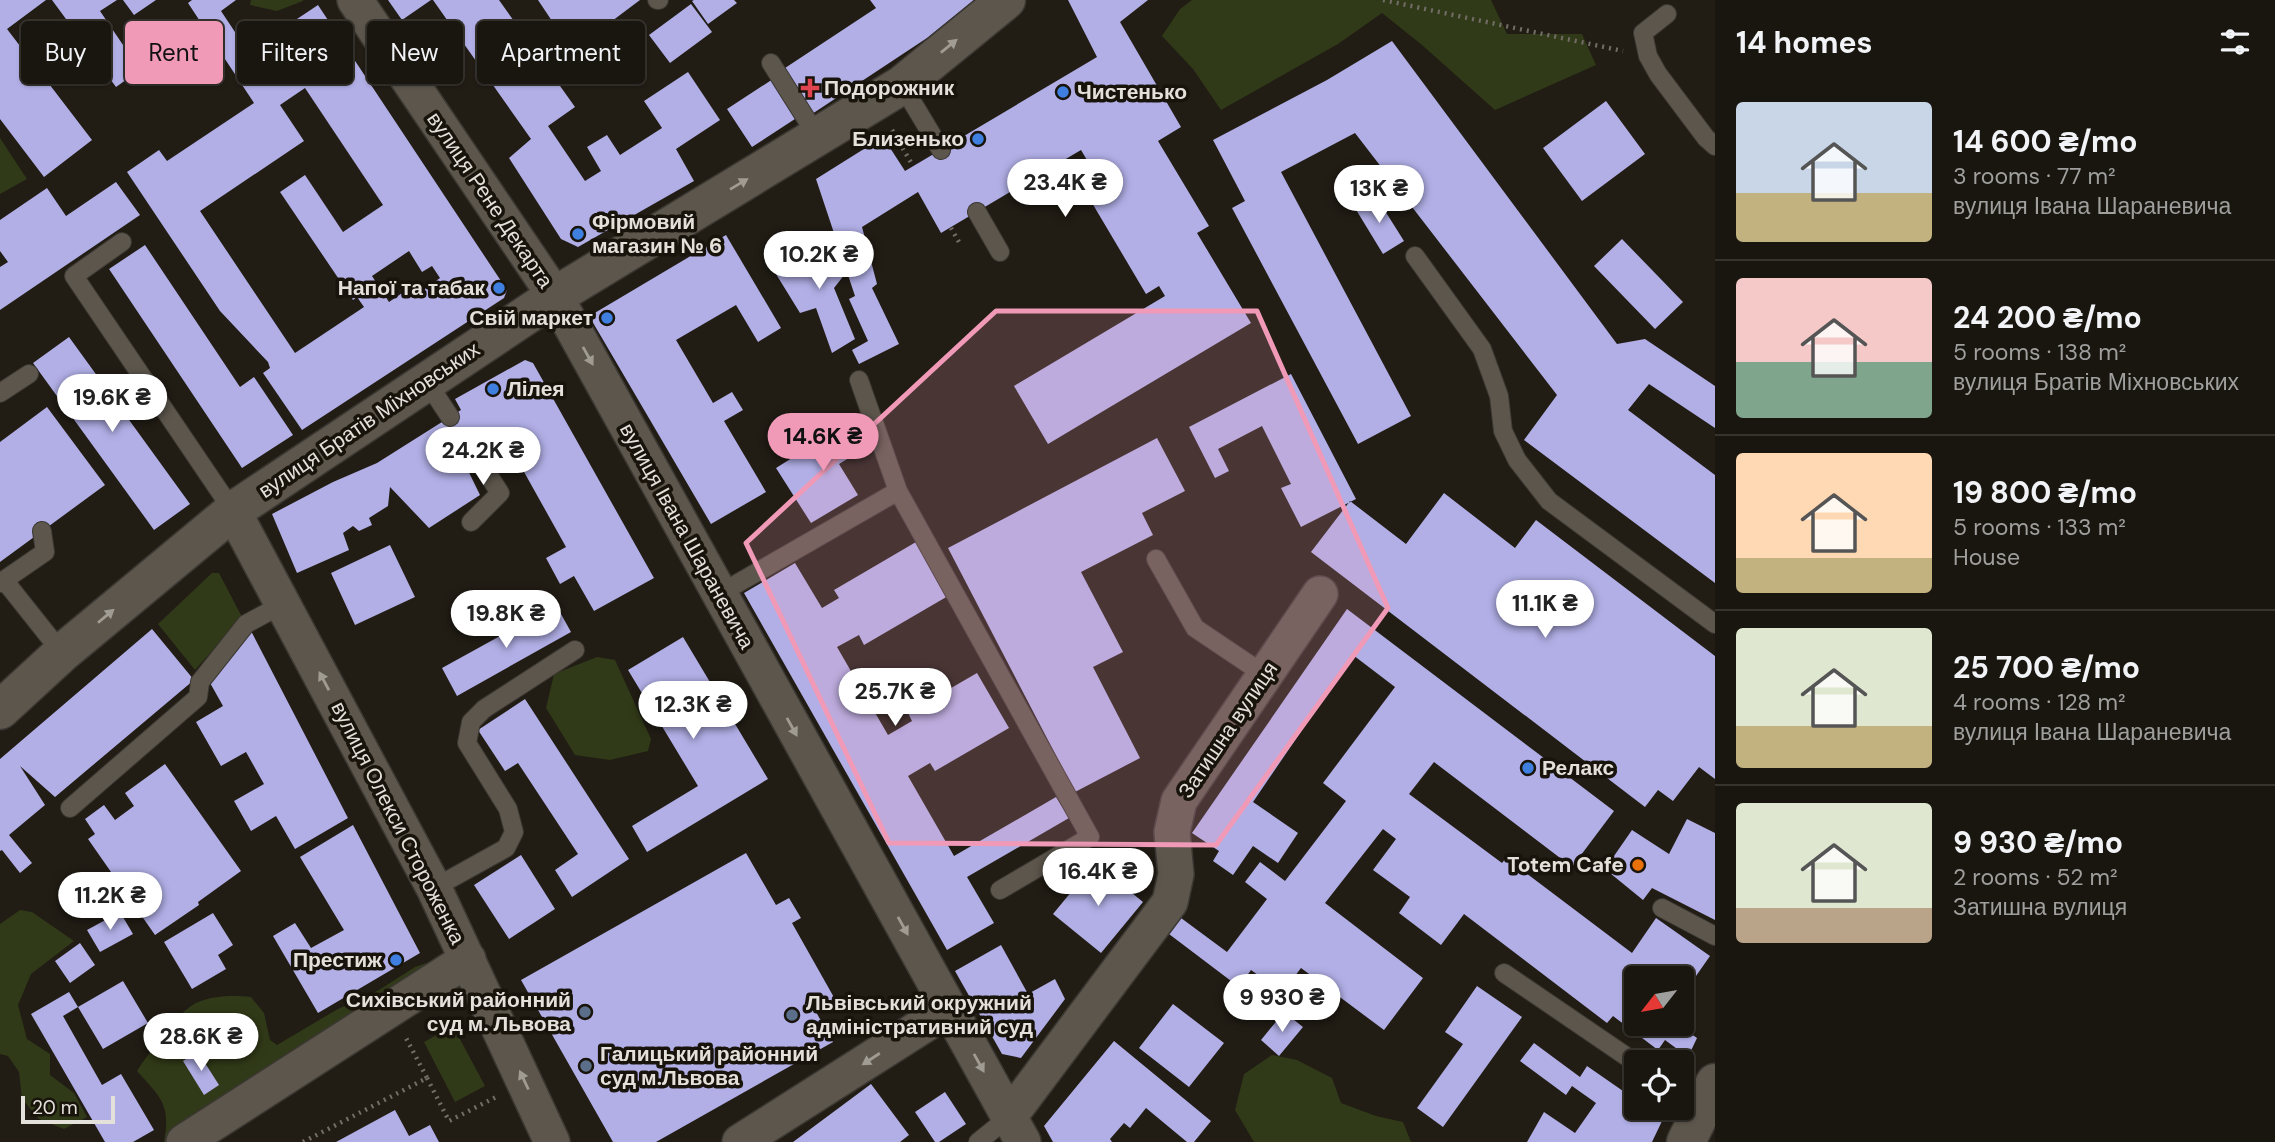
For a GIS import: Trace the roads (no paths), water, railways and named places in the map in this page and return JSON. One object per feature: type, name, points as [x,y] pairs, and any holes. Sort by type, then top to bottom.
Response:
[{"type":"street","name":"вулиця Рене Декарта","points":[[355,0],[555,296]]},
{"type":"street","name":"вулиця Братів Міхновських","points":[[0,710],[62,653],[233,511],[555,296],[902,85],[1006,0]]},
{"type":"street","name":"вулиця Івана Шараневича","points":[[555,296],[1016,1129]]},
{"type":"street","name":"вулиця Олекси Стороженка","points":[[233,511],[434,888],[552,1142]]},
{"type":"street","name":"Затишна вулиця","points":[[1016,1129],[1170,902],[1176,874],[1172,832],[1179,801],[1320,594]]},
{"type":"street","points":[[184,1142],[468,959]]},
{"type":"street","points":[[740,1142],[949,1009]]},
{"type":"street","points":[[1686,1142],[1700,1095]]},
{"type":"lane","points":[[1667,14],[1643,33],[1648,56],[1658,74],[1715,146]]},
{"type":"lane","points":[[771,63],[817,136]]},
{"type":"lane","points":[[902,85],[941,149]]},
{"type":"lane","points":[[976,212],[1000,252]]},
{"type":"lane","points":[[122,243],[75,276],[233,511]]},
{"type":"lane","points":[[1415,256],[1482,349],[1499,396],[1503,431],[1517,460],[1549,501],[1715,624]]},
{"type":"lane","points":[[0,393],[29,374]]},
{"type":"lane","points":[[859,380],[898,491],[1090,836],[1000,890]]},
{"type":"lane","points":[[427,382],[450,417]]},
{"type":"lane","points":[[469,445],[500,493],[471,522]]},
{"type":"lane","points":[[719,594],[898,491]]},
{"type":"lane","points":[[43,531],[45,552],[2,582],[62,653]]},
{"type":"lane","points":[[1156,559],[1195,628],[1265,674]]},
{"type":"lane","points":[[70,808],[198,697],[200,682],[246,624],[283,604]]},
{"type":"lane","points":[[434,888],[506,848],[514,832],[508,809],[467,743],[471,722],[484,709],[575,650]]},
{"type":"lane","points":[[1662,908],[1715,936]]},
{"type":"lane","points":[[1504,973],[1624,1055]]},
{"type":"lane","points":[[978,1142],[1016,1129]]},
{"type":"place","name":"Подорожник","points":[[810,88]]},
{"type":"place","name":"Чистенько","points":[[1063,92]]},
{"type":"place","name":"Близенько","points":[[978,139]]},
{"type":"place","name":"Фірмовий магазин № 6","points":[[578,234]]},
{"type":"place","name":"Напої та табак","points":[[499,288]]},
{"type":"place","name":"Свій маркет","points":[[607,318]]},
{"type":"place","name":"Лілея","points":[[493,389]]},
{"type":"place","name":"Релакс","points":[[1528,768]]},
{"type":"place","name":"Totem Cafe","points":[[1638,865]]},
{"type":"place","name":"Престиж","points":[[396,960]]},
{"type":"place","name":"Сихівський районний суд м. Львова","points":[[585,1012]]},
{"type":"place","name":"Львівський окружний адміністративний суд","points":[[792,1015]]},
{"type":"place","name":"Галицький районний суд м.Львова","points":[[586,1066]]}]
